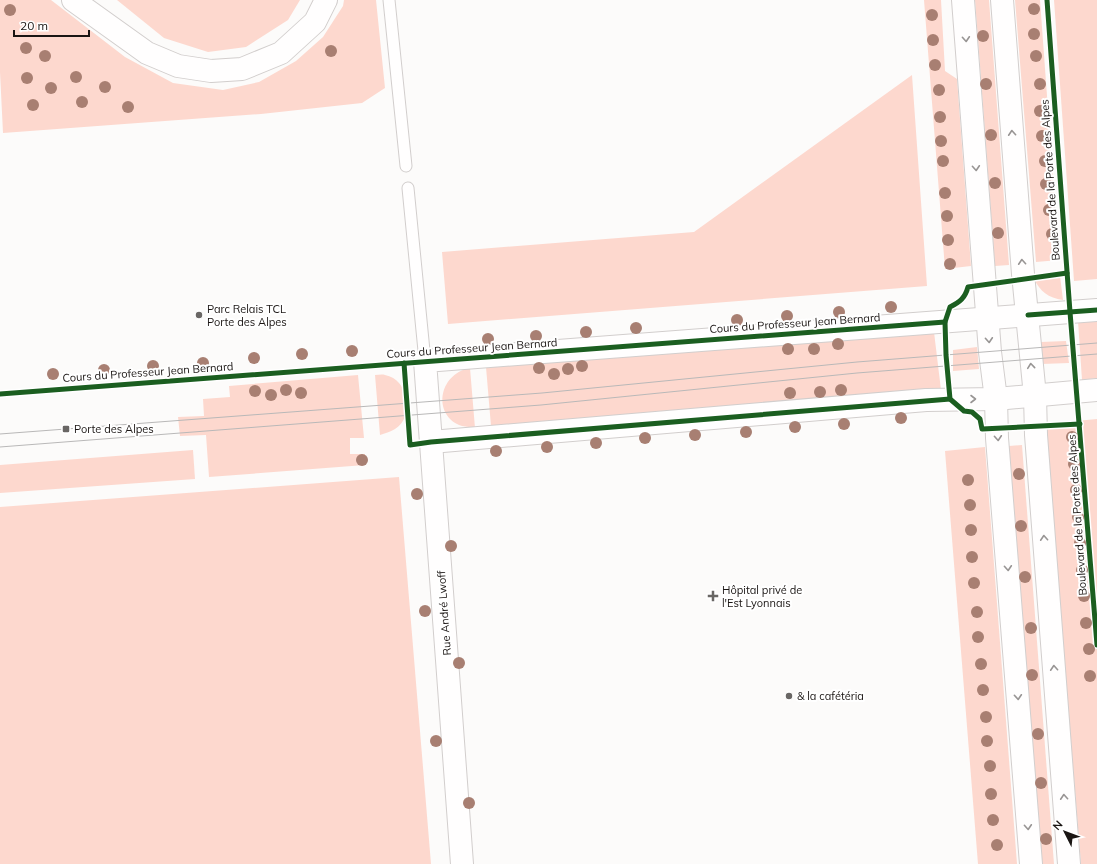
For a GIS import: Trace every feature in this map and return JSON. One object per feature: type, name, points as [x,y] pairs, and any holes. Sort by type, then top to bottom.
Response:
[{"type":"street","points":[[73,0],[147,53],[178,66],[211,71],[242,69],[281,53],[315,22],[326,0]]},
{"type":"street","points":[[87,0],[108,24]]},
{"type":"street","points":[[963,0],[990,352],[996,399],[997,438],[1031,864]]},
{"type":"street","points":[[1002,0],[1023,274],[1035,396],[1036,435],[1069,864]]},
{"type":"street","name":"Cours du Professeur Jean Bernard","points":[[425,361],[1097,310]]},
{"type":"street","name":"Rue André Lwoff","points":[[425,361],[462,864]]},
{"type":"street","points":[[431,442],[926,400],[996,399],[1097,390]]},
{"type":"lane","points":[[389,0],[406,166]]},
{"type":"lane","points":[[408,188],[425,361]]},
{"type":"shaded area","points":[[0,0],[51,0],[125,57],[173,83],[223,90],[259,82],[296,61],[323,37],[343,6],[344,0],[376,0],[385,88],[362,103],[261,114],[3,133],[0,72]]},
{"type":"shaded area","points":[[117,0],[300,0],[288,20],[246,47],[208,52],[164,38]]},
{"type":"shaded area","points":[[924,0],[941,0],[945,71],[957,79],[971,266],[945,269]]},
{"type":"shaded area","points":[[975,0],[989,0],[1009,265],[995,266]]},
{"type":"shaded area","points":[[1015,0],[1040,0],[1059,260],[1036,262]]},
{"type":"shaded area","points":[[1054,0],[1097,0],[1097,279],[1074,281]]},
{"type":"shaded area","points":[[912,75],[927,286],[448,324],[442,252],[694,232]]},
{"type":"shaded area","points":[[1060,276],[1063,300],[1049,296],[1039,287],[1034,279]]},
{"type":"shaded area","points":[[1097,319],[1097,378],[1082,380],[1078,321]]},
{"type":"shaded area","points":[[934,332],[941,390],[491,426],[486,367]]},
{"type":"shaded area","points":[[1066,341],[1069,363],[1042,364],[1041,342]]},
{"type":"shaded area","points":[[977,347],[979,369],[953,371],[953,350]]},
{"type":"shaded area","points":[[470,368],[475,428],[462,426],[452,421],[446,414],[443,405],[445,386],[451,378],[459,372]]},
{"type":"shaded area","points":[[358,375],[364,438],[350,438],[350,454],[365,454],[365,465],[209,477],[206,435],[180,436],[178,417],[204,416],[203,399],[230,397],[229,386]]},
{"type":"shaded area","points":[[375,375],[384,375],[393,378],[400,383],[404,391],[407,408],[401,423],[395,429],[380,435]]},
{"type":"shaded area","points":[[1097,419],[1097,864],[1081,864],[1045,424]]},
{"type":"shaded area","points":[[1022,445],[1054,864],[1042,864],[1009,446]]},
{"type":"shaded area","points":[[985,447],[1017,864],[978,864],[945,451]]},
{"type":"shaded area","points":[[193,450],[195,479],[0,493],[0,465]]},
{"type":"shaded area","points":[[399,477],[431,864],[0,864],[0,507]]},
{"type":"tram line","points":[[0,434],[542,393],[857,362],[1097,343]]},
{"type":"tram line","points":[[0,447],[541,405],[857,373],[1097,354]]},
{"type":"cycle path","name":"Boulevard de la Porte des Alpes","points":[[1047,0],[1097,645]]},
{"type":"cycle path","points":[[1067,273],[968,287],[962,299],[950,307],[945,322],[946,355],[950,399],[964,411],[972,412],[980,419],[982,429],[1080,424]]},
{"type":"cycle path","points":[[1028,315],[1097,310]]},
{"type":"cycle path","points":[[0,394],[945,322]]},
{"type":"cycle path","points":[[404,363],[410,445],[431,442],[950,399]]},
{"type":"place","name":"Parc Relais TCL Porte des Alpes","points":[[199,315]]},
{"type":"place","name":"Porte des Alpes","points":[[66,429]]},
{"type":"place","name":"Hôpital privé de l'Est Lyonnais","points":[[713,596]]},
{"type":"place","name":"& la cafétéria","points":[[789,696]]}]
